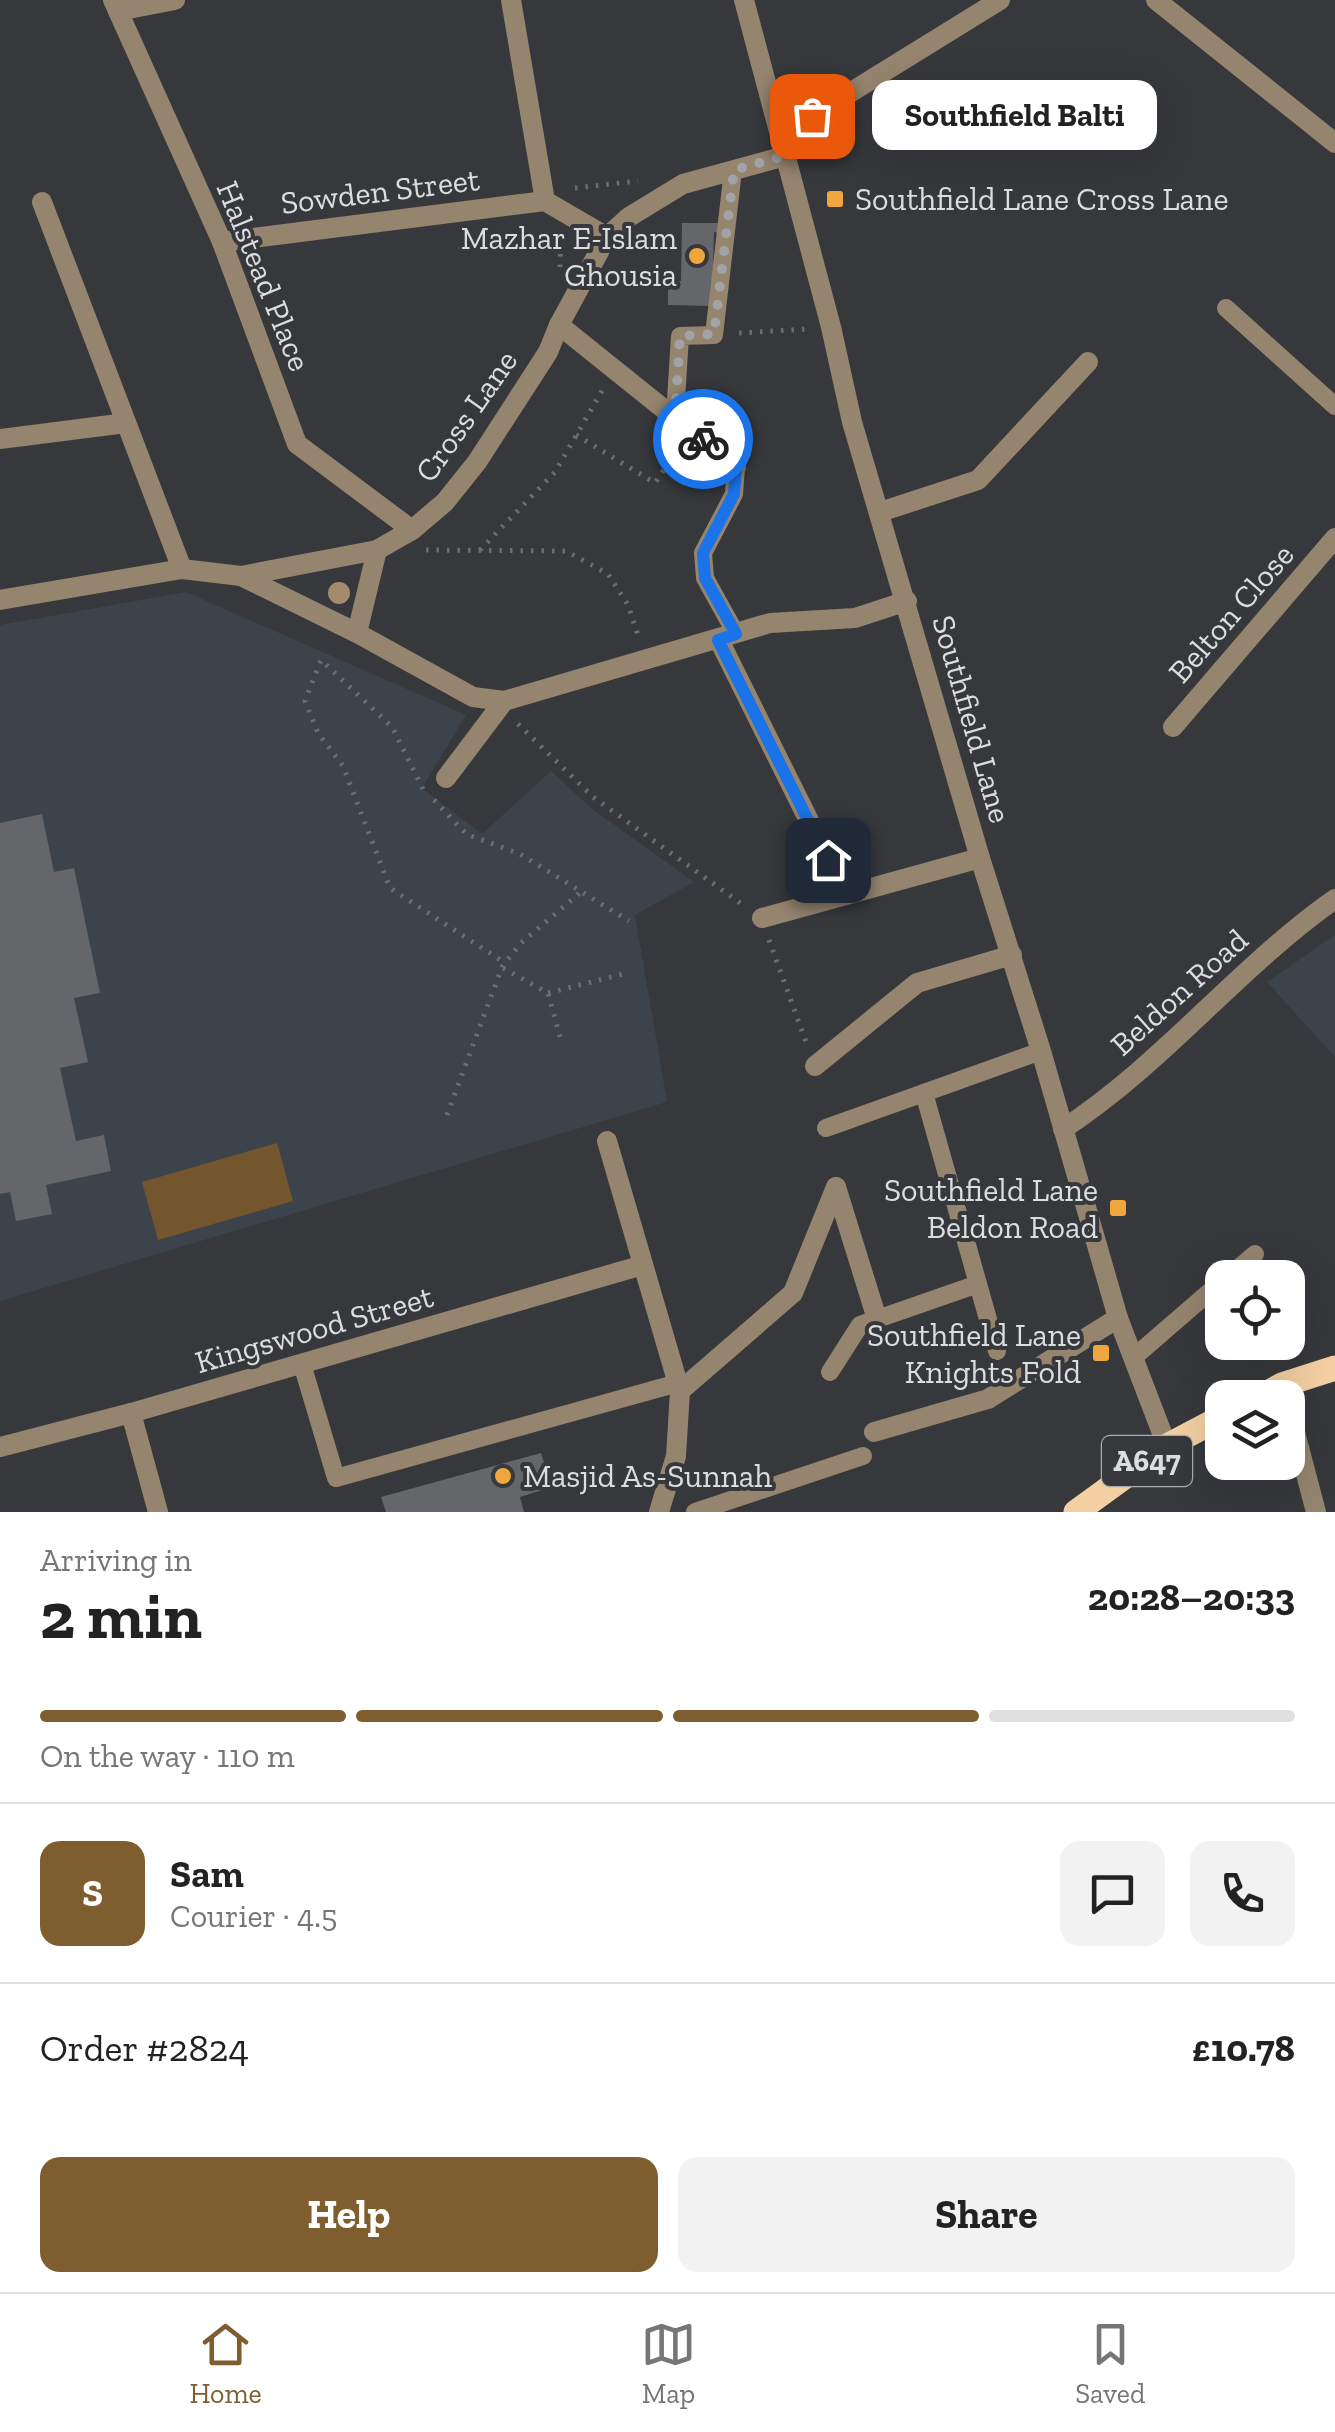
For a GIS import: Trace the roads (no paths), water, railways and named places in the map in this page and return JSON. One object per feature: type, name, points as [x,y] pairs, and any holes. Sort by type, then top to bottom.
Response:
[{"type":"main road","points":[[1305,1385],[1335,1368]]},
{"type":"main road","name":"A647","points":[[1076,1512],[1167,1446],[1205,1425]]},
{"type":"street","points":[[115,6],[175,0]]},
{"type":"street","points":[[510,0],[545,201],[607,237]]},
{"type":"street","name":"Southfield Lane","points":[[744,0],[831,327],[852,422],[980,858],[1042,1051],[1118,1318],[1167,1446]]},
{"type":"street","name":"Cross Lane","points":[[0,600],[182,568],[242,576],[377,550],[412,530],[446,502],[477,462],[548,352],[558,325],[607,237],[629,217],[682,184],[734,170],[783,146],[1000,0]]},
{"type":"street","points":[[1156,0],[1335,144]]},
{"type":"street","name":"Halstead Place","points":[[115,6],[222,242],[297,444],[412,530]]},
{"type":"street","name":"Sowden Street","points":[[222,242],[545,201]]},
{"type":"street","points":[[42,202],[182,568]]},
{"type":"street","points":[[558,325],[736,467]]},
{"type":"street","points":[[880,512],[978,480],[1088,362]]},
{"type":"street","points":[[0,439],[126,423]]},
{"type":"street","name":"Belton Close","points":[[1173,727],[1335,538]]},
{"type":"street","points":[[356,633],[377,550]]},
{"type":"street","points":[[242,576],[473,697],[504,702],[770,624],[855,618],[907,601]]},
{"type":"street","points":[[728,637],[845,893]]},
{"type":"street","points":[[446,778],[504,702]]},
{"type":"street","points":[[762,918],[980,858]]},
{"type":"street","name":"Beldon Road","points":[[1064,1128],[1102,1104],[1295,927],[1335,899]]},
{"type":"street","points":[[815,1066],[917,983],[1012,955]]},
{"type":"street","points":[[607,1141],[679,1387],[676,1456],[659,1512]]},
{"type":"street","points":[[679,1387],[794,1293],[836,1187],[876,1318]]},
{"type":"street","name":"Kingswood Street","points":[[0,1446],[132,1413],[644,1265]]},
{"type":"street","points":[[874,1432],[988,1399],[1118,1318]]},
{"type":"street","points":[[132,1413],[158,1512]]},
{"type":"street","points":[[1305,1471],[1316,1512]]},
{"type":"lane","points":[[683,423],[680,336],[714,334],[734,170]]},
{"type":"lane","points":[[1226,308],[1335,406]]},
{"type":"lane","points":[[728,637],[705,578],[703,553],[734,494],[736,467]]},
{"type":"lane","points":[[826,1128],[1042,1051]]},
{"type":"lane","points":[[924,1093],[997,1352]]},
{"type":"lane","points":[[1248,1260],[1255,1254]]},
{"type":"lane","points":[[830,1372],[860,1325],[978,1284]]},
{"type":"lane","points":[[1133,1358],[1205,1296]]},
{"type":"lane","points":[[302,1364],[336,1478],[679,1387]]},
{"type":"lane","points":[[694,1512],[863,1456]]},
{"type":"place","name":"Southfield Balti","points":[[812,116]]},
{"type":"place","name":"Southfield Lane Cross Lane","points":[[835,199]]},
{"type":"place","name":"Mazhar E-Islam Ghousia","points":[[697,256]]},
{"type":"place","name":"Southfield Lane Beldon Road","points":[[1118,1208]]},
{"type":"place","name":"Southfield Lane Knights Fold","points":[[1101,1353]]},
{"type":"place","name":"Masjid As-Sunnah","points":[[503,1476]]}]
